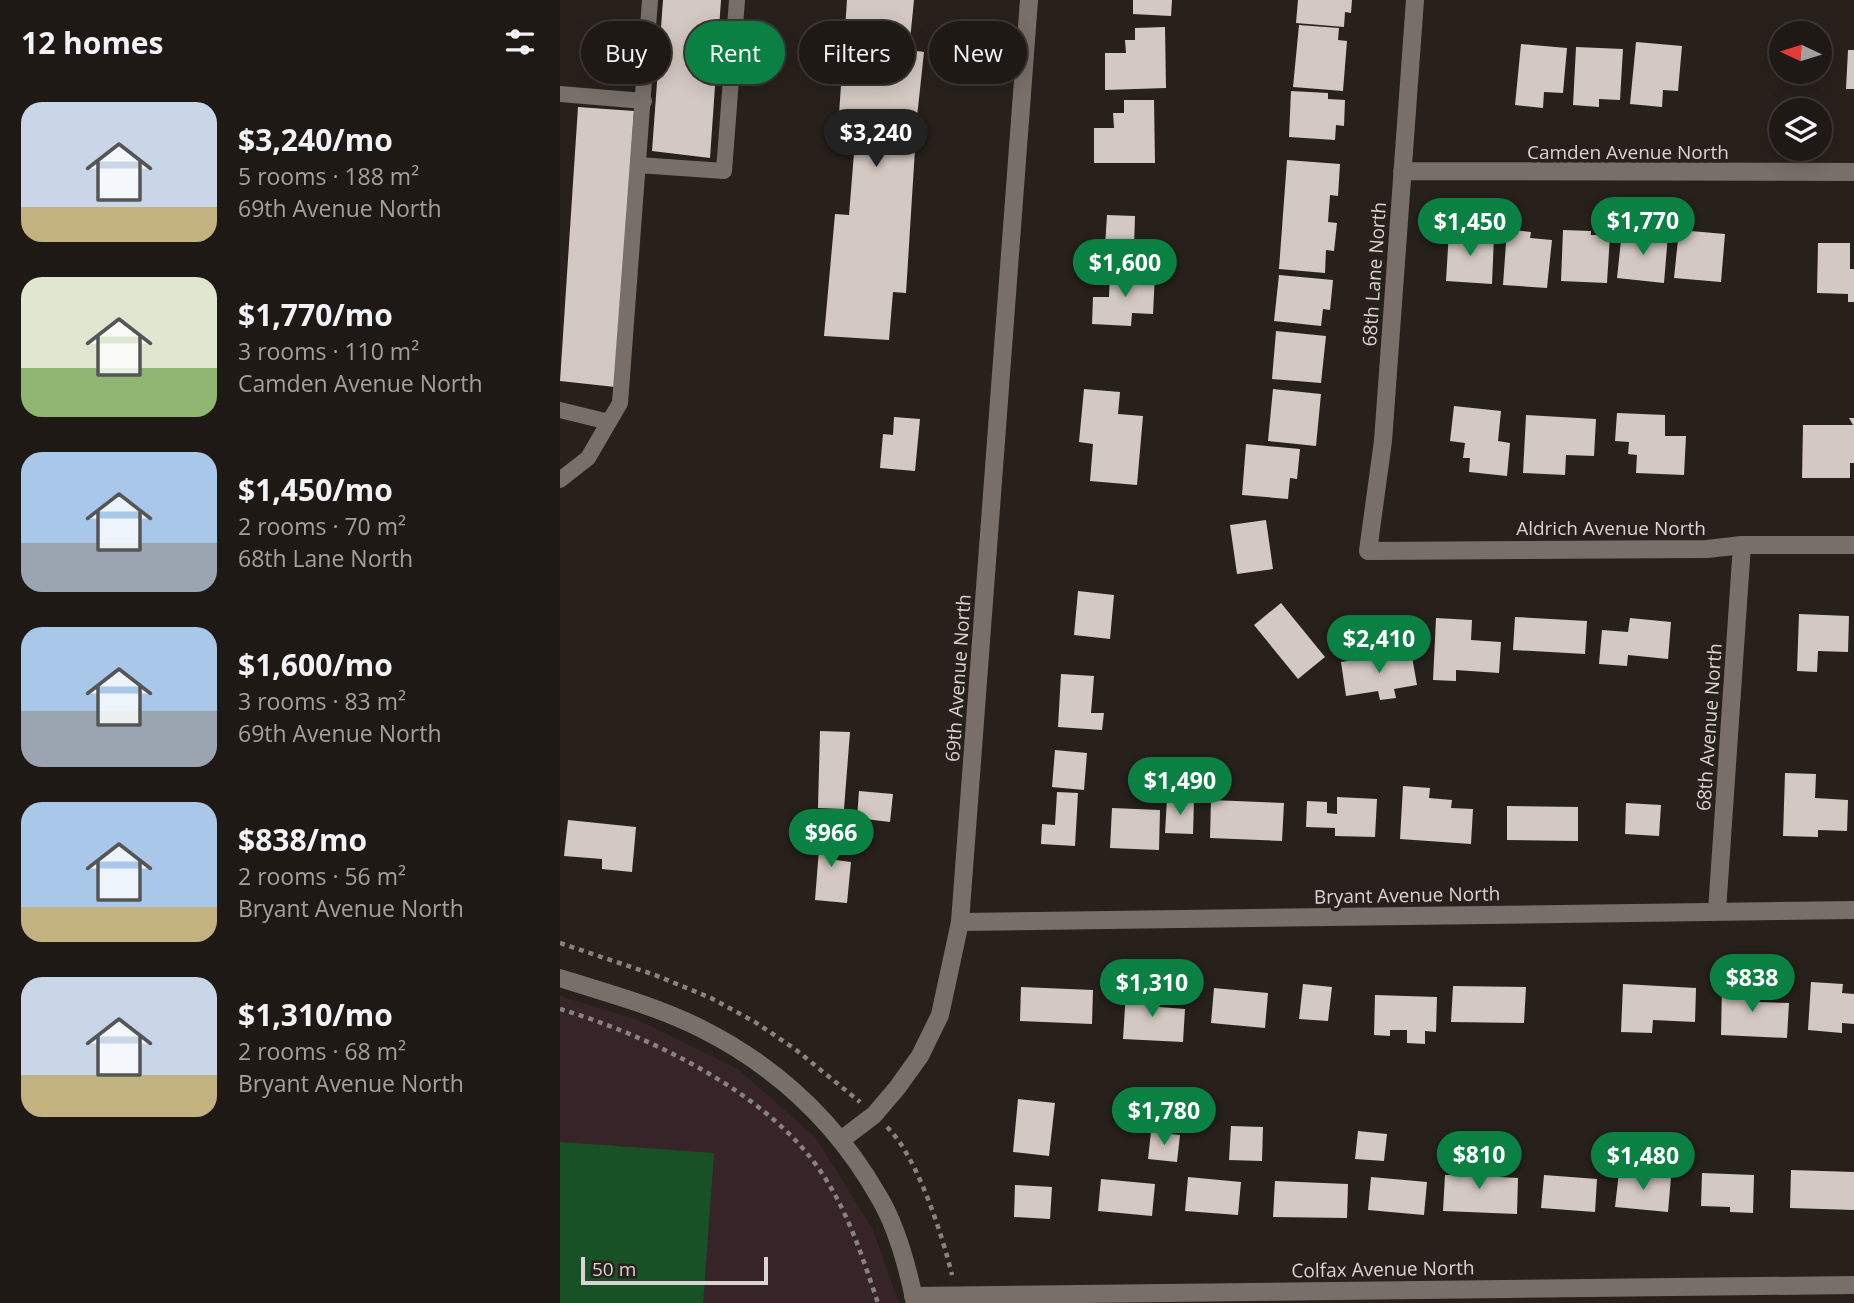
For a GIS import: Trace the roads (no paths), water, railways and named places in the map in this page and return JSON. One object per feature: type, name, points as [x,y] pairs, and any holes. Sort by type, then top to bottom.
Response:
[{"type":"street","name":"69th Avenue North","points":[[841,1140],[874,1115],[920,1056],[940,1015],[960,922],[1029,0]]},
{"type":"street","name":"68th Lane North","points":[[1368,551],[1383,441],[1415,0]]},
{"type":"street","name":"Camden Avenue North","points":[[1402,171],[1854,172]]},
{"type":"street","name":"Aldrich Avenue North","points":[[1368,551],[1707,550],[1742,545],[1854,545]]},
{"type":"street","name":"68th Avenue North","points":[[1717,911],[1742,545]]},
{"type":"street","name":"Bryant Avenue North","points":[[960,922],[1854,910]]},
{"type":"street","points":[[560,978],[652,1008],[698,1027],[743,1052],[798,1093],[841,1140],[880,1199],[902,1253],[914,1299]]},
{"type":"street","name":"Colfax Avenue North","points":[[914,1299],[1854,1285]]},
{"type":"lane","points":[[560,480],[588,458],[621,402],[650,0]]},
{"type":"lane","points":[[638,165],[724,171],[737,0]]},
{"type":"lane","points":[[560,94],[644,101]]},
{"type":"lane","points":[[560,410],[609,422]]}]
